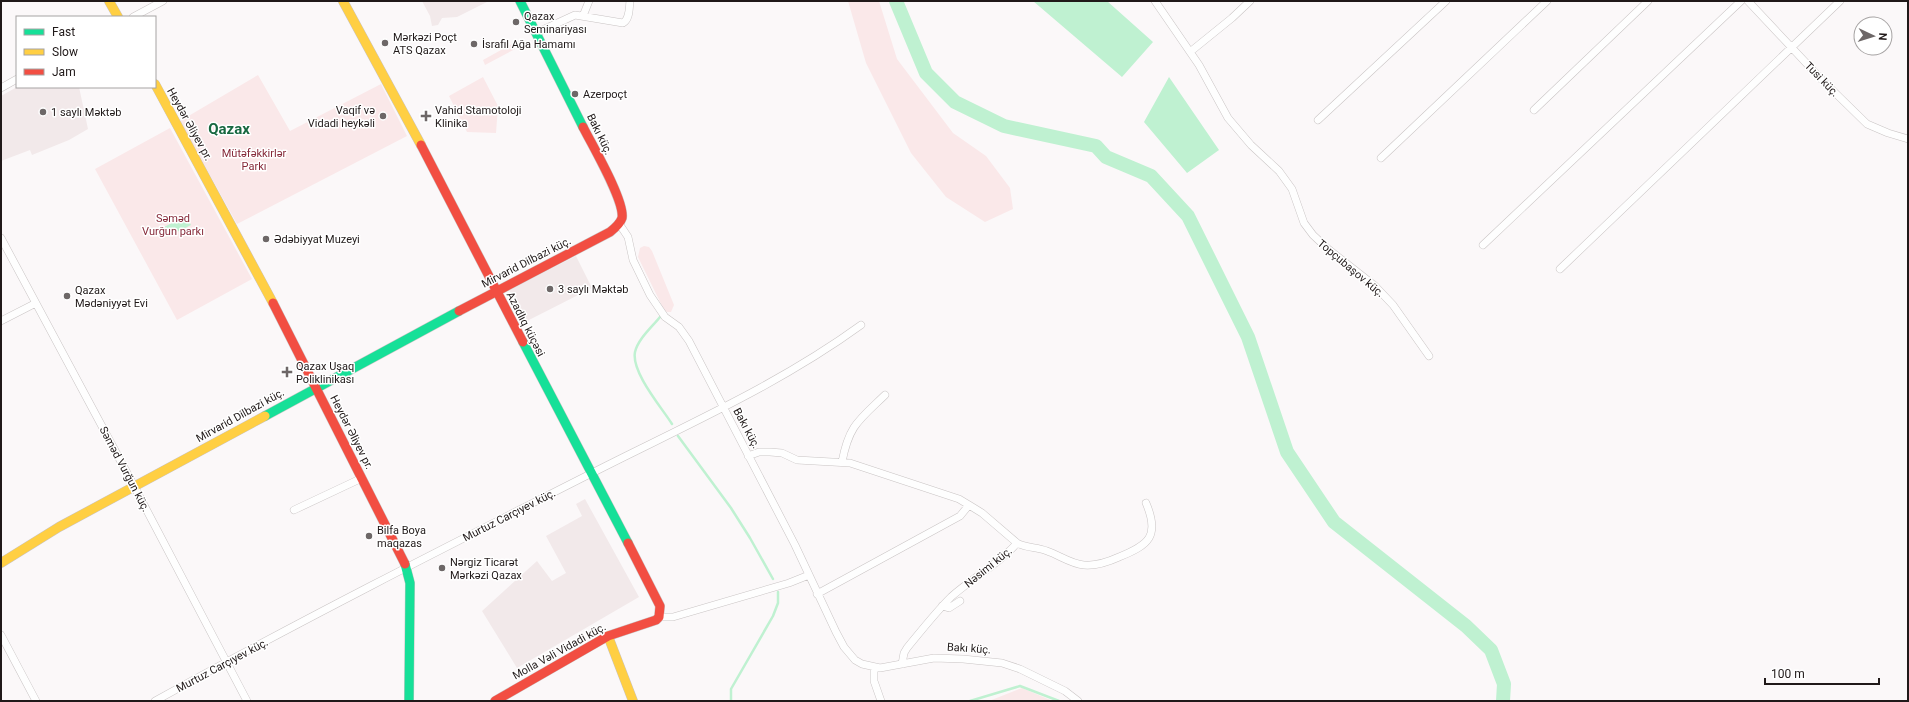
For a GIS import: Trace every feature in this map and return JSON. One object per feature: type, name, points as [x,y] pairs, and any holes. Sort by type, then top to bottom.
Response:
[{"type":"street","points":[[109,1],[117,16]]},
{"type":"street","points":[[135,16],[163,1]]},
{"type":"street","name":"Azadlıq küçəsi","points":[[343,1],[401,106],[590,474],[657,599],[661,611],[659,617]]},
{"type":"street","name":"Bakı küç.","points":[[520,1],[619,200],[623,213],[620,225],[628,237],[633,260],[650,295],[665,317],[678,327],[689,341],[722,408],[809,575],[844,647],[855,660],[874,668],[891,667],[923,659],[946,658],[1002,663],[1020,669],[1052,684],[1065,691],[1078,701]]},
{"type":"street","points":[[583,16],[589,1]]},
{"type":"street","points":[[536,33],[569,17],[583,16],[623,23],[626,22],[630,1]]},
{"type":"street","name":"Topçubaşov küç.","points":[[1155,1],[1190,52],[1233,123],[1251,145],[1279,171],[1292,189],[1304,223],[1313,235],[1328,250],[1375,286],[1393,305],[1429,356]]},
{"type":"street","points":[[1190,52],[1232,18],[1250,1]]},
{"type":"street","points":[[1318,120],[1446,1]]},
{"type":"street","points":[[1381,158],[1547,1]]},
{"type":"street","points":[[1534,110],[1648,1]]},
{"type":"street","points":[[1483,245],[1741,1]]},
{"type":"street","name":"Tusi küç.","points":[[1748,1],[1792,48],[1868,124],[1888,133],[1908,139]]},
{"type":"street","points":[[1560,269],[1840,1]]},
{"type":"street","points":[[1,88],[16,80]]},
{"type":"street","name":"Heydər Əliyev pr.","points":[[156,86],[221,204],[407,567],[410,583],[409,701]]},
{"type":"street","name":"Mirvarid Dilbazi küç.","points":[[1,563],[59,527],[134,486],[316,387],[610,232],[620,225]]},
{"type":"street","name":"Səməd Vurğun küç.","points":[[1,238],[247,701]]},
{"type":"street","points":[[1,321],[36,303]]},
{"type":"street","name":"Murtuz Carçıyev küç.","points":[[155,701],[407,567],[722,408],[800,366],[825,351],[861,325]]},
{"type":"street","points":[[842,462],[846,441],[851,430],[885,395]]},
{"type":"street","name":"Nəsimi küç.","points":[[748,456],[759,452],[782,453],[797,460],[842,462],[864,466],[959,499],[982,513],[1017,543],[1003,557],[952,596],[942,606],[907,648],[904,653],[902,664]]},
{"type":"street","points":[[294,510],[362,478]]},
{"type":"street","points":[[1017,543],[1046,550],[1078,564],[1094,565],[1109,562],[1138,550],[1146,544],[1153,523],[1152,516],[1146,503]]},
{"type":"street","points":[[817,594],[960,516],[969,505]]},
{"type":"street","points":[[659,617],[673,617],[809,575]]},
{"type":"street","points":[[942,606],[949,608],[960,601]]},
{"type":"street","name":"Molla Vəli Vidadi küç.","points":[[495,701],[608,636],[652,622],[659,617]]},
{"type":"street","points":[[1,635],[36,701]]},
{"type":"street","points":[[608,636],[633,701]]},
{"type":"street","points":[[874,668],[874,681],[881,701]]},
{"type":"shaded area","points":[[422,1],[489,1],[457,17],[442,18],[438,25],[432,26],[430,16]]},
{"type":"shaded area","points":[[1033,1],[1107,1],[1153,42],[1122,77]]},
{"type":"shaded area","points":[[1169,77],[1219,150],[1187,173],[1144,122]]},
{"type":"shaded area","name":"1 saylı Məktəb","points":[[16,88],[79,88],[88,129],[69,140],[32,155],[30,150],[1,161],[1,96]]},
{"type":"shaded area","points":[[186,216],[191,225],[167,237],[162,228]]},
{"type":"shaded area","name":"3 saylı Məktəb","points":[[576,256],[592,288],[525,322],[509,290]]},
{"type":"shaded area","points":[[585,499],[639,597],[517,668],[482,611],[537,561],[552,581],[566,573],[546,536],[582,516],[576,504]]},
{"type":"green space","points":[[848,1],[879,1],[897,59],[953,133],[986,156],[1010,188],[1013,209],[985,222],[946,197],[911,153],[866,63]]},
{"type":"green space","points":[[512,44],[515,49],[485,65],[483,60]]},
{"type":"green space","name":"Mütəfəkkirlər Parkı","points":[[258,75],[290,131],[381,84],[407,136],[237,224],[180,121]]},
{"type":"green space","points":[[483,77],[498,106],[496,133],[467,132],[449,96]]},
{"type":"green space","name":"Səməd Vurğun parkı","points":[[170,128],[252,279],[177,320],[95,169]]},
{"type":"green space","points":[[644,246],[649,247],[652,251],[674,305],[671,312],[664,310],[638,257],[640,248]]},
{"type":"green space","points":[[1022,688],[1053,701],[989,701]]},
{"type":"waterway","points":[[896,1],[926,73],[955,102],[1004,126],[1096,146],[1106,157],[1151,176],[1188,216],[1248,337],[1287,452],[1334,522],[1466,626],[1491,650],[1504,684],[1503,701]]},
{"type":"waterway","points":[[660,317],[639,342],[635,352],[635,360],[648,390],[672,424]]},
{"type":"waterway","points":[[678,436],[731,508],[773,579]]},
{"type":"waterway","points":[[731,701],[731,689],[773,616],[778,603],[778,592]]},
{"type":"waterway","points":[[970,701],[1020,686],[1059,701]]},
{"type":"traffic: fast","points":[[520,1],[583,127]]},
{"type":"traffic: fast","points":[[265,416],[459,311]]},
{"type":"traffic: fast","points":[[523,342],[628,543]]},
{"type":"traffic: fast","points":[[405,564],[410,583],[409,701]]},
{"type":"traffic: slow","points":[[109,1],[117,16]]},
{"type":"traffic: slow","points":[[343,1],[421,145]]},
{"type":"traffic: slow","points":[[156,86],[273,303]]},
{"type":"traffic: slow","points":[[1,563],[59,527],[265,416]]},
{"type":"traffic: slow","points":[[608,636],[633,701]]},
{"type":"traffic: jam","points":[[459,311],[610,232],[620,222],[622,218],[622,210],[613,186],[583,127]]},
{"type":"traffic: jam","points":[[421,145],[523,342]]},
{"type":"traffic: jam","points":[[273,303],[405,564]]},
{"type":"traffic: jam","points":[[495,701],[608,636],[656,620],[659,617],[660,606],[628,543]]},
{"type":"place","name":"Qazax Seminariyası","points":[[516,22]]},
{"type":"place","name":"Mərkəzi Poçt ATS Qazax","points":[[385,43]]},
{"type":"place","name":"İsrafil Ağa Hamamı","points":[[474,44]]},
{"type":"place","name":"Azerpoçt","points":[[575,94]]},
{"type":"place","name":"1 saylı Məktəb","points":[[43,112]]},
{"type":"place","name":"Vaqif və Vidadi heykəli","points":[[383,116]]},
{"type":"place","name":"Vahid Stamotoloji Klinika","points":[[426,116]]},
{"type":"place","name":"Ədəbiyyat Muzeyi","points":[[266,239]]},
{"type":"place","name":"3 saylı Məktəb","points":[[550,289]]},
{"type":"place","name":"Qazax Mədəniyyət Evi","points":[[67,296]]},
{"type":"place","name":"Qazax Uşaq Poliklinikası","points":[[287,372]]},
{"type":"place","name":"Bilfa Boya maqazas","points":[[369,536]]},
{"type":"place","name":"Nərgiz Ticarət Mərkəzi Qazax","points":[[442,568]]},
{"type":"district","name":"Qazax","points":[[229,129]]}]
